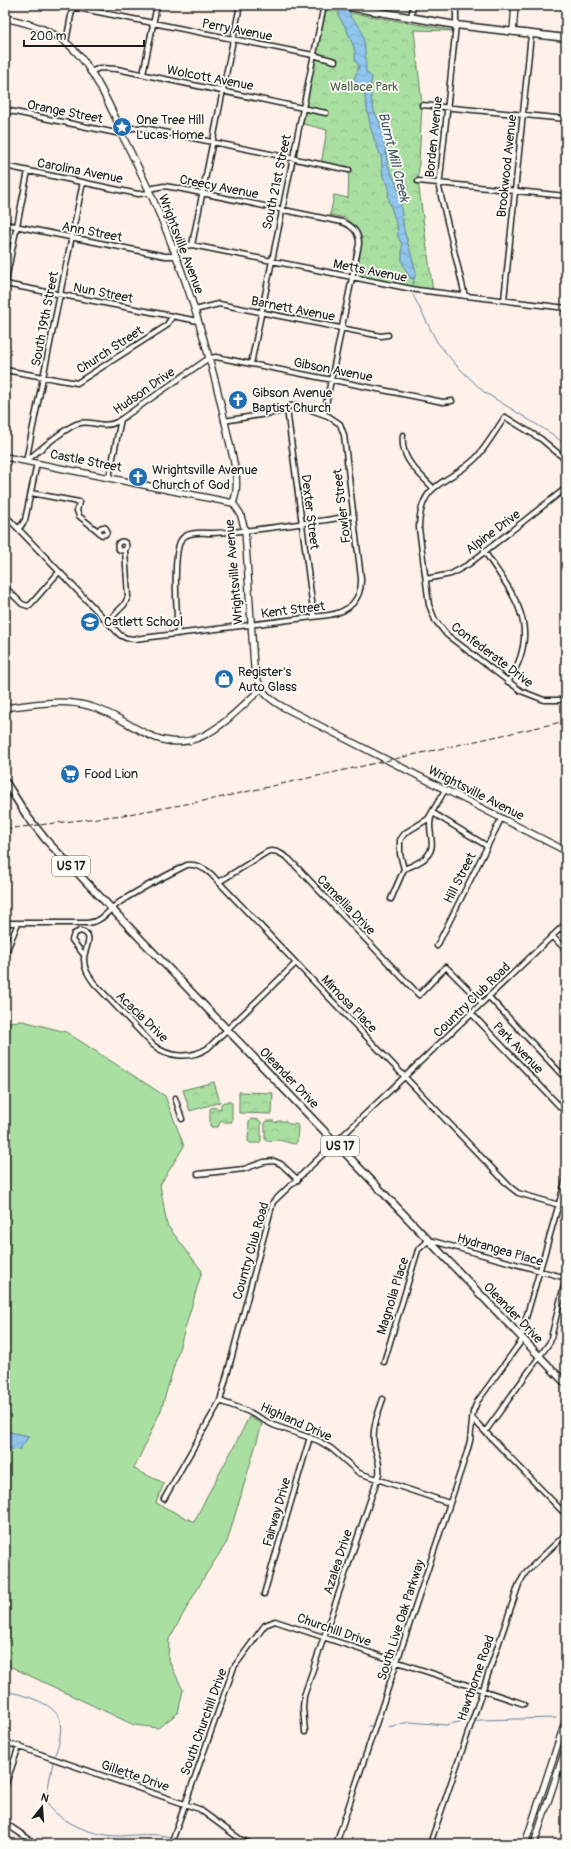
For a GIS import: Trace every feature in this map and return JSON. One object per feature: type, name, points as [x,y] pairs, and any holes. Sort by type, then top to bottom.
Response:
[{"type":"main road","points":[[338,5],[456,26],[566,38]]},
{"type":"main road","name":"Oleander Drive","points":[[5,781],[39,832],[566,1384]]},
{"type":"street","name":"Perry Avenue","points":[[63,5],[314,55],[335,62]]},
{"type":"street","points":[[143,74],[157,5]]},
{"type":"street","points":[[192,245],[240,5]]},
{"type":"street","name":"South 21st Street","points":[[251,364],[324,5]]},
{"type":"street","points":[[411,19],[413,5]]},
{"type":"street","name":"Borden Avenue","points":[[454,5],[456,11],[456,26],[439,188],[465,296]]},
{"type":"street","points":[[513,32],[516,5]]},
{"type":"street","points":[[66,42],[73,6]]},
{"type":"street","name":"Wrightsville Avenue","points":[[5,18],[47,30],[66,42],[81,58],[90,72],[117,122],[121,134],[131,150],[172,248],[195,310],[209,358],[224,421],[236,483],[233,503],[240,513],[244,530],[254,668],[261,689],[267,696],[283,707],[566,851]]},
{"type":"street","name":"Brookwood Avenue","points":[[504,300],[531,34]]},
{"type":"street","name":"Wolcott Avenue","points":[[90,72],[96,69],[107,68],[143,74],[326,113]]},
{"type":"street","points":[[422,105],[566,119]]},
{"type":"street","name":"Orange Street","points":[[5,110],[121,134]]},
{"type":"street","points":[[121,134],[128,129],[137,127],[349,170]]},
{"type":"street","name":"Carolina Avenue","points":[[5,166],[138,194],[149,191]]},
{"type":"street","points":[[5,285],[28,171]]},
{"type":"street","name":"South 19th Street","points":[[26,461],[83,182]]},
{"type":"street","points":[[418,182],[566,196]]},
{"type":"street","name":"Creecy Avenue","points":[[149,191],[167,187],[349,224],[355,229],[359,244],[352,277]]},
{"type":"street","name":"Ann Street","points":[[5,224],[166,256],[175,256]]},
{"type":"street","name":"Metts Avenue","points":[[172,248],[192,245],[416,290],[566,308]]},
{"type":"street","points":[[324,414],[352,277]]},
{"type":"street","name":"Nun Street","points":[[5,285],[198,321]]},
{"type":"street","name":"Barnett Avenue","points":[[195,310],[217,304],[342,329],[381,336],[388,335]]},
{"type":"street","name":"Church Street","points":[[5,370],[72,384],[79,383],[166,326],[172,317]]},
{"type":"street","name":"Gibson Avenue","points":[[209,358],[222,358],[443,402],[452,401]]},
{"type":"street","name":"Hudson Drive","points":[[26,461],[68,429],[79,423],[104,425],[115,423],[209,358]]},
{"type":"street","name":"Fowler Street","points":[[224,421],[284,411],[290,406],[297,405],[324,414],[335,420],[342,429],[361,582],[359,594],[354,602]]},
{"type":"street","name":"Dexter Street","points":[[287,409],[314,617]]},
{"type":"street","name":"Confederate Drive","points":[[566,460],[541,439],[505,417],[475,458],[433,488],[422,505],[419,516],[419,528],[431,611],[443,631],[455,642],[521,691],[537,699],[553,701],[566,700]]},
{"type":"street","points":[[109,477],[121,419]]},
{"type":"street","points":[[403,435],[402,445],[407,460],[433,488]]},
{"type":"street","name":"Castle Street","points":[[5,456],[233,503]]},
{"type":"street","points":[[18,528],[25,520],[37,463]]},
{"type":"street","name":"Alpine Drive","points":[[426,579],[451,574],[469,564],[566,488]]},
{"type":"street","points":[[31,492],[79,502],[77,511],[79,516],[99,532]]},
{"type":"street","points":[[5,515],[107,622],[124,605],[128,597],[125,550]]},
{"type":"street","points":[[178,634],[176,589],[179,547],[184,537],[190,534],[244,530],[354,516]]},
{"type":"street","points":[[5,523],[9,519]]},
{"type":"street","points":[[484,551],[516,602],[525,628],[522,656],[518,668],[508,682]]},
{"type":"street","points":[[5,587],[25,606],[30,605],[59,572]]},
{"type":"street","name":"Kent Street","points":[[107,622],[123,637],[135,639],[339,613],[354,602]]},
{"type":"street","points":[[5,708],[49,702],[79,704],[112,713],[154,737],[169,741],[188,741],[205,736],[216,730],[261,689]]},
{"type":"street","points":[[404,869],[418,862],[430,853],[432,845],[430,819],[445,790]]},
{"type":"street","points":[[433,813],[487,846]]},
{"type":"street","points":[[391,899],[404,869],[400,854],[400,840],[405,832],[426,821],[433,813]]},
{"type":"street","name":"Hill Street","points":[[437,946],[501,819]]},
{"type":"street","name":"Camellia Drive","points":[[220,882],[267,852],[275,851],[289,859],[419,995],[446,967],[482,1003]]},
{"type":"street","name":"Mimosa Place","points":[[5,923],[92,923],[102,919],[119,903],[187,865],[194,864],[204,868],[220,882],[512,1189],[518,1193],[566,1207]]},
{"type":"street","points":[[5,955],[18,923]]},
{"type":"street","name":"Country Club Road","points":[[164,1499],[220,1402],[270,1209],[275,1201],[566,923]]},
{"type":"street","name":"Acacia Drive","points":[[84,955],[72,940],[74,934],[80,931],[85,932],[89,939],[84,955],[86,968],[94,983],[147,1040],[160,1050],[178,1056],[196,1054],[208,1048],[296,963]]},
{"type":"street","points":[[552,936],[566,950]]},
{"type":"street","name":"Park Avenue","points":[[489,998],[566,1079]]},
{"type":"street","name":"Park Avenue","points":[[472,1014],[566,1113]]},
{"type":"street","points":[[175,1098],[182,1119]]},
{"type":"street","points":[[198,1174],[244,1169],[264,1162],[274,1161],[281,1164],[298,1180]]},
{"type":"street","points":[[522,1338],[522,1332],[566,1179]]},
{"type":"street","name":"Hydrangea Place","points":[[429,1240],[566,1278]]},
{"type":"street","name":"Magnolia Place","points":[[384,1362],[418,1250],[429,1240]]},
{"type":"street","points":[[485,1432],[540,1357],[552,1338],[566,1278]]},
{"type":"street","name":"South Live Oak Parkway","points":[[336,1844],[398,1662],[470,1441],[472,1418],[476,1406],[481,1396],[518,1346],[522,1338]]},
{"type":"street","name":"Azalea Drive","points":[[305,1732],[303,1708],[304,1696],[377,1479],[379,1460],[374,1442],[373,1430],[383,1399]]},
{"type":"street","name":"Highland Drive","points":[[220,1402],[247,1411],[273,1425],[310,1437],[327,1445],[355,1471],[449,1503]]},
{"type":"street","points":[[472,1418],[566,1515]]},
{"type":"street","name":"Fairway Drive","points":[[264,1594],[310,1437]]},
{"type":"street","name":"Hawthorne Road","points":[[430,1844],[520,1580],[526,1572],[566,1534]]},
{"type":"street","name":"Churchill Drive","points":[[275,1621],[324,1636],[524,1704]]},
{"type":"street","name":"South Churchill Drive","points":[[171,1844],[234,1667],[265,1625],[275,1621]]},
{"type":"street","points":[[525,1844],[566,1719]]},
{"type":"street","name":"Gillette Drive","points":[[5,1742],[185,1804],[204,1812],[243,1842],[250,1844]]},
{"type":"street","points":[[5,1786],[19,1746]]},
{"type":"street","points":[[534,1844],[566,1747]]},
{"type":"street","points":[[5,1824],[36,1844]]},
{"type":"green space","name":"Wallace Park","points":[[323,8],[456,31],[414,30],[422,105],[418,181],[433,292],[352,277],[359,244],[356,232],[346,218],[330,215],[334,195],[348,198],[349,170],[321,164],[327,130],[300,123]]},
{"type":"green space","points":[[23,1021],[66,1032],[165,1096],[184,1146],[160,1185],[167,1225],[202,1271],[161,1410],[134,1469],[164,1483],[156,1503],[194,1522],[249,1417],[262,1424],[227,1542],[206,1574],[169,1639],[168,1659],[183,1690],[178,1713],[158,1728],[134,1725],[5,1664],[5,1022]]},
{"type":"green space","points":[[214,1082],[220,1102],[190,1111],[183,1090]]},
{"type":"green space","points":[[239,1092],[273,1093],[272,1114],[239,1113]]},
{"type":"green space","points":[[224,1102],[231,1102],[232,1104],[232,1122],[222,1122],[221,1120],[218,1127],[211,1127],[210,1109],[212,1107],[221,1109],[221,1104]]},
{"type":"green space","points":[[251,1119],[259,1120],[261,1122],[261,1141],[259,1143],[250,1143],[248,1141],[249,1122]]},
{"type":"green space","points":[[267,1121],[274,1121],[276,1123],[278,1121],[286,1121],[288,1124],[296,1124],[298,1126],[297,1142],[295,1144],[278,1140],[266,1141],[265,1123]]},
{"type":"water","points":[[339,5],[349,5],[350,16],[361,30],[365,51],[366,72],[372,77],[372,102],[381,128],[386,134],[385,148],[388,165],[399,191],[404,230],[416,272],[414,279],[410,278],[402,262],[402,245],[398,237],[397,226],[388,197],[389,187],[383,177],[381,157],[371,130],[364,92],[354,79],[359,67],[355,59],[355,50],[346,28],[339,17]]},
{"type":"water","points":[[5,1431],[29,1436],[20,1449],[16,1450],[8,1448],[5,1445]]},
{"type":"waterway","name":"Burnt Mill Creek","points":[[413,284],[414,279]]},
{"type":"waterway","name":"Burnt Mill Creek","points":[[413,295],[437,342],[457,366],[484,392],[552,434],[566,445]]},
{"type":"waterway","points":[[5,1691],[19,1694],[43,1703],[56,1712],[59,1718],[61,1732],[55,1755]]},
{"type":"waterway","points":[[477,1721],[556,1718]]},
{"type":"waterway","points":[[388,1727],[409,1722],[446,1725],[467,1720]]},
{"type":"waterway","points":[[53,1762],[46,1798],[47,1802],[55,1813],[70,1823],[91,1832],[105,1835],[152,1835],[170,1837]]},
{"type":"railway","points":[[5,829],[123,815],[209,800],[566,721]]},
{"type":"place","name":"One Tree Hill Lucas Home","points":[[122,127]]},
{"type":"place","name":"Gibson Avenue Baptist Church","points":[[238,400]]},
{"type":"place","name":"Wrightsville Avenue Church of God","points":[[138,477]]},
{"type":"place","name":"Catlett School","points":[[90,622]]},
{"type":"place","name":"Register's Auto Glass","points":[[224,679]]},
{"type":"place","name":"Food Lion","points":[[70,774]]}]
